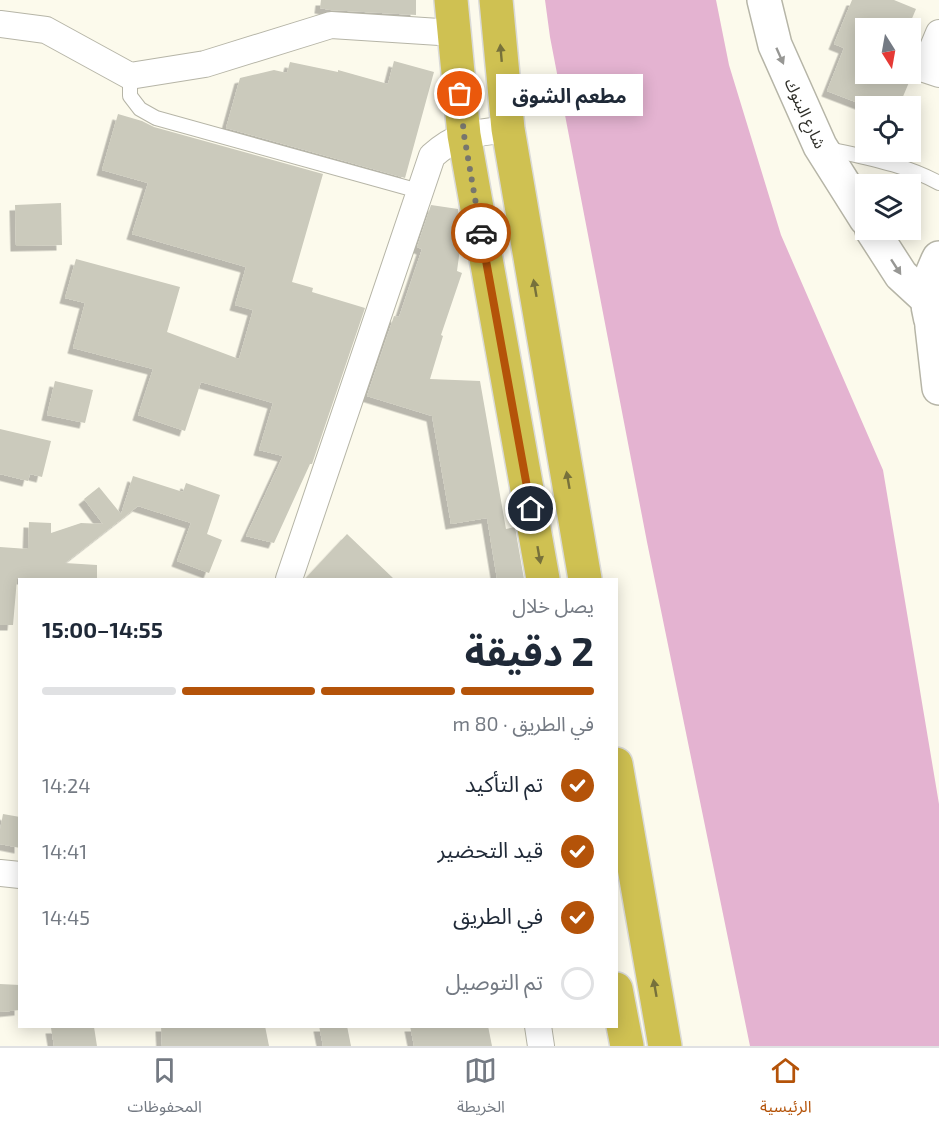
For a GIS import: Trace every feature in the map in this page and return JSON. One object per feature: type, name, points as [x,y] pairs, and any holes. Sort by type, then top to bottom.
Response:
[{"type":"highway","points":[[452,0],[464,135],[543,578]]},
{"type":"highway","points":[[496,0],[508,129],[585,578]]},
{"type":"highway","points":[[618,776],[665,1046]]},
{"type":"highway","points":[[618,999],[627,1046]]},
{"type":"main road","name":"شارع البنوك","points":[[764,0],[775,45],[820,146],[855,202]]},
{"type":"main road","points":[[878,240],[933,322]]},
{"type":"main road","points":[[939,258],[931,274],[939,388]]},
{"type":"street","points":[[0,24],[46,30],[130,76],[204,64],[331,25],[454,33]]},
{"type":"street","points":[[939,33],[924,69],[939,74]]},
{"type":"street","points":[[289,578],[432,156],[448,142],[464,135],[508,129]]},
{"type":"street","points":[[0,873],[18,875]]},
{"type":"street","points":[[538,1028],[541,1046]]},
{"type":"lane","points":[[130,76],[130,96],[140,109],[156,118],[419,191]]},
{"type":"lane","points":[[820,146],[884,161],[926,175],[939,183]]},
{"type":"shaded area","points":[[545,0],[716,0],[729,65],[781,235],[883,470],[939,804],[939,1046],[750,1046],[647,542],[550,37]]},
{"type":"building","points":[[321,0],[416,0],[416,15],[330,10],[320,8]]},
{"type":"building","points":[[852,0],[894,0],[916,9],[912,18],[855,18],[855,84],[908,84],[903,96],[855,96],[855,102],[827,91],[844,48],[834,44]]},
{"type":"building","points":[[394,61],[434,72],[405,178],[226,128],[240,78],[274,70],[287,73],[290,62],[338,72],[338,70],[388,84]]},
{"type":"building","points":[[118,114],[154,127],[323,174],[292,282],[313,288],[312,292],[365,308],[312,464],[310,464],[274,543],[246,536],[283,456],[259,450],[273,403],[201,382],[185,431],[138,415],[153,369],[73,348],[85,303],[65,298],[76,259],[180,287],[167,332],[239,359],[253,310],[235,305],[246,267],[132,234],[148,183],[102,170]]},
{"type":"building","points":[[61,203],[62,245],[16,246],[15,205]]},
{"type":"building","points":[[431,205],[458,209],[462,234],[457,271],[462,273],[441,335],[443,336],[430,379],[480,381],[506,529],[515,527],[524,578],[497,578],[487,518],[451,524],[432,416],[367,396],[394,316],[399,317],[422,249],[417,247]]},
{"type":"building","points":[[55,381],[93,390],[85,423],[47,415]]},
{"type":"building","points":[[0,429],[51,441],[42,477],[30,474],[28,481],[0,474]]},
{"type":"building","points":[[133,476],[183,492],[186,483],[220,495],[207,534],[222,540],[209,573],[177,561],[191,523],[138,506],[65,563],[97,565],[97,578],[18,578],[13,625],[0,625],[0,547],[28,549],[29,522],[51,523],[51,533],[81,523],[103,524],[84,499],[99,487],[121,514]]},
{"type":"building","points":[[347,534],[393,578],[306,578]]},
{"type":"building","points":[[3,814],[18,817],[18,848],[0,844]]},
{"type":"building","points":[[0,984],[18,985],[18,1010],[0,1012]]},
{"type":"building","points":[[51,1028],[94,1028],[97,1046],[54,1046]]},
{"type":"building","points":[[161,1028],[265,1028],[269,1046],[162,1046]]},
{"type":"building","points":[[319,1028],[347,1028],[351,1046],[323,1046]]},
{"type":"building","points":[[410,1028],[488,1028],[492,1046],[414,1046]]},
{"type":"way so far","points":[[460,94],[464,135],[481,233]]},
{"type":"place","name":"مطعم الشوق","points":[[460,94]]},
{"type":"route","points":[[481,233],[531,509]]}]
